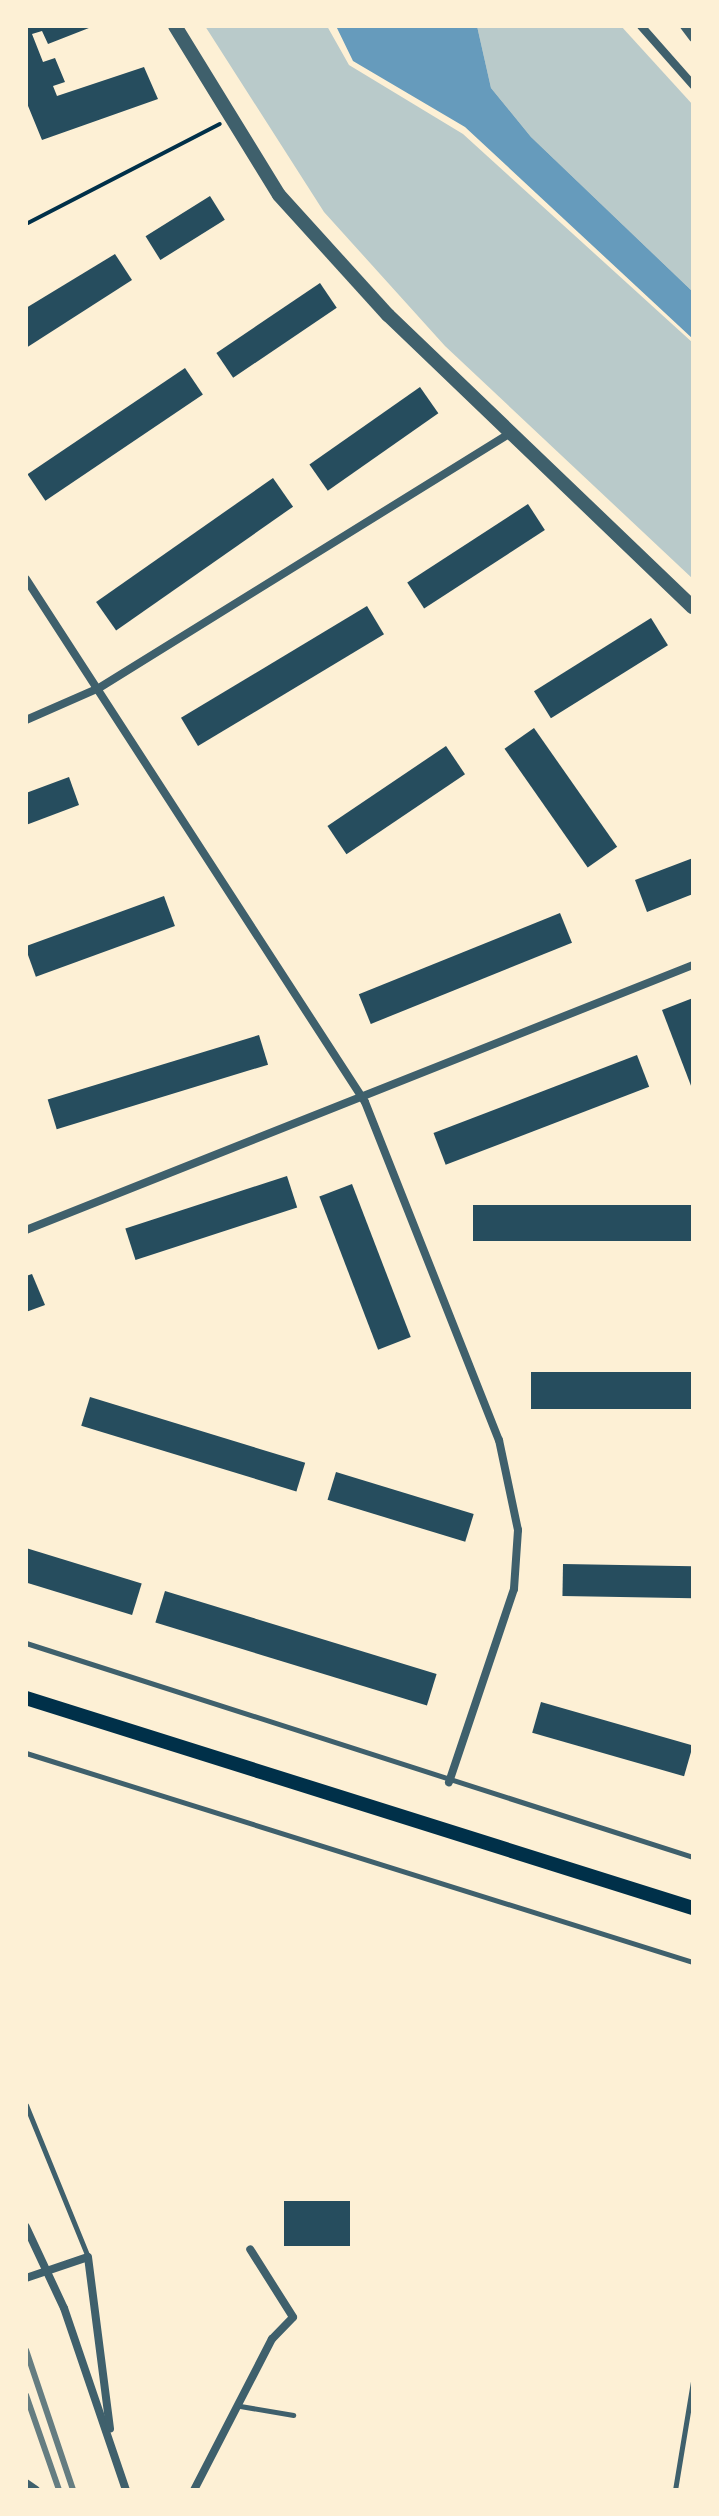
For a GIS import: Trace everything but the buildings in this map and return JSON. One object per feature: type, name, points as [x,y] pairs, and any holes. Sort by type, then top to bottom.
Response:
[{"type":"main road","points":[[26,1698],[693,1908]]},
{"type":"street","points":[[175,26],[227,121],[279,195],[388,315],[513,431],[693,607]]},
{"type":"street","points":[[641,26],[693,85]]},
{"type":"street","points":[[684,26],[693,38]]},
{"type":"street","points":[[26,720],[99,688],[513,431]]},
{"type":"street","points":[[26,579],[361,1097],[489,1412],[514,1503],[514,1589],[449,1782]]},
{"type":"street","points":[[26,1230],[693,965]]},
{"type":"street","points":[[26,2227],[112,2444],[126,2490]]},
{"type":"street","points":[[194,2490],[272,2339],[293,2317],[250,2249]]},
{"type":"street","points":[[26,2278],[46,2274],[88,2257],[112,2444]]},
{"type":"street","points":[[26,2483],[36,2490]]},
{"type":"lane","points":[[26,1643],[449,1782],[693,1857]]},
{"type":"lane","points":[[26,1753],[693,1962]]},
{"type":"lane","points":[[26,2105],[88,2257]]},
{"type":"lane","points":[[675,2490],[693,2381]]},
{"type":"lane","points":[[240,2406],[293,2415]]},
{"type":"path","points":[[26,224],[227,121]]},
{"type":"shaded area","points":[[205,26],[327,26],[349,65],[463,134],[693,343],[693,579],[445,346],[324,212]]},
{"type":"shaded area","points":[[477,26],[621,26],[693,105],[693,292],[531,137],[491,88]]},
{"type":"water","points":[[336,26],[477,26],[491,88],[531,137],[693,292],[693,339],[465,127],[353,61]]},
{"type":"railway","points":[[26,2350],[73,2490]]},
{"type":"railway","points":[[26,2395],[59,2490]]}]
